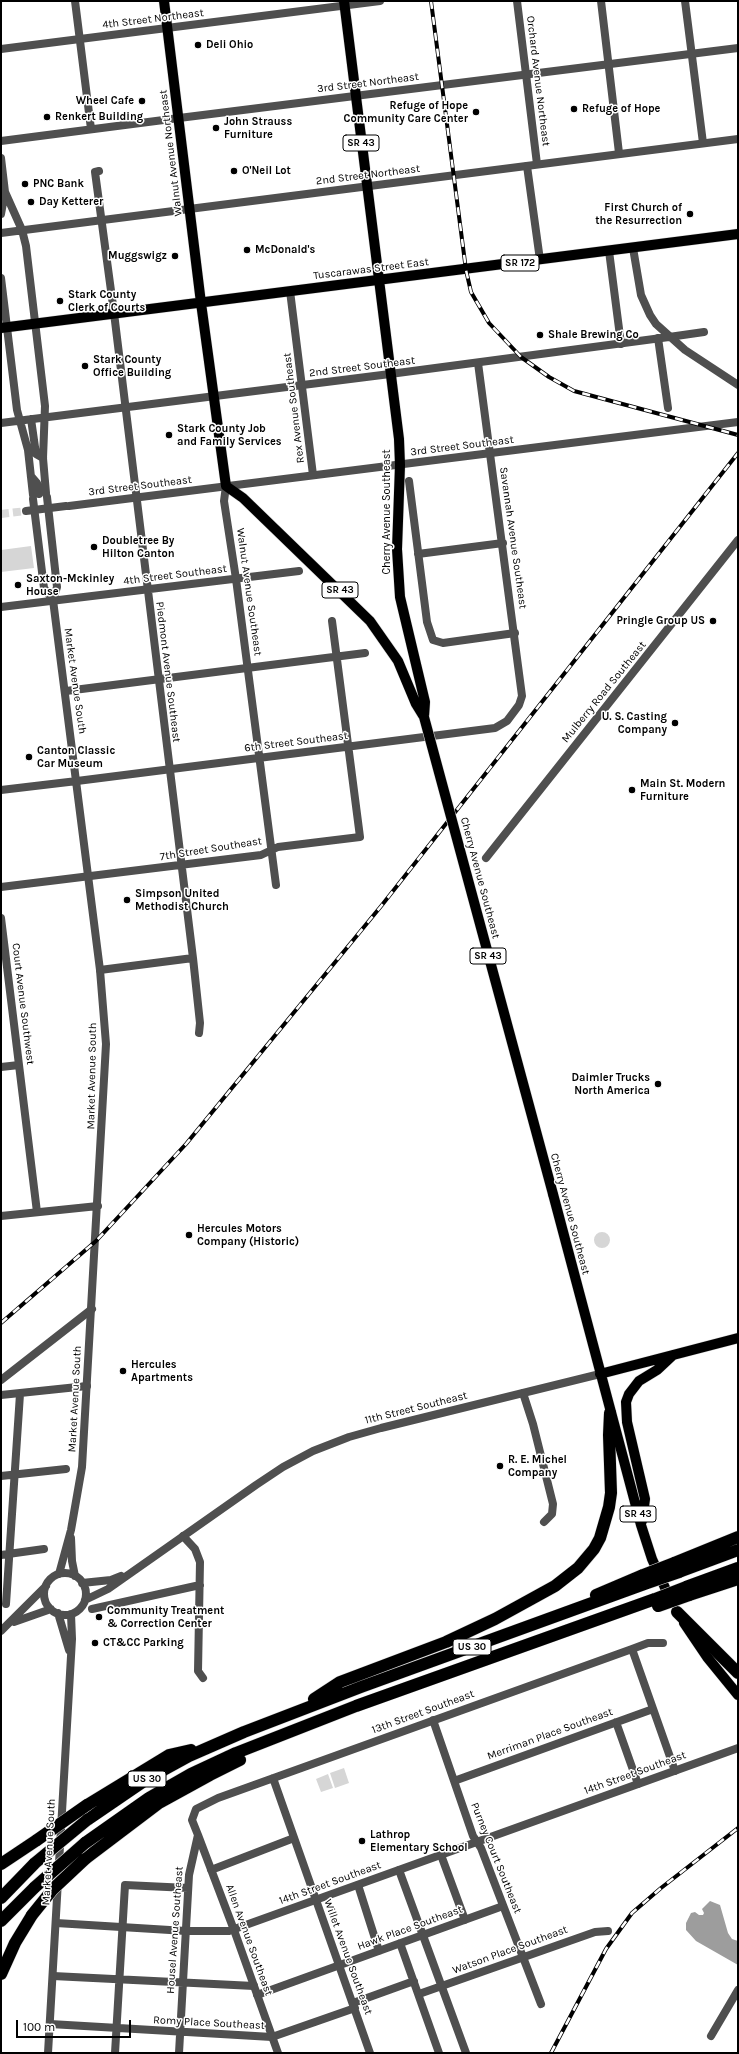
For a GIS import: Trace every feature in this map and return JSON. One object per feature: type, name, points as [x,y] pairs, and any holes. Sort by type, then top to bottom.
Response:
[{"type":"highway","points":[[296,1711],[340,1682],[446,1642],[495,1619],[555,1586],[578,1568],[600,1538],[609,1507],[611,1493],[609,1435],[610,1412]]},
{"type":"highway","points":[[676,1567],[738,1537]]},
{"type":"highway","name":"US 30","points":[[1,1898],[35,1863],[87,1820],[147,1779],[212,1745],[296,1711],[545,1620],[676,1567],[738,1550]]},
{"type":"highway","name":"US 30","points":[[1,1921],[35,1887],[85,1843],[130,1810],[191,1774],[236,1753],[303,1726],[566,1631],[688,1591],[738,1568]]},
{"type":"highway","points":[[688,1591],[738,1579]]},
{"type":"highway","points":[[677,1612],[738,1673]]},
{"type":"highway","points":[[1,1974],[15,1943],[32,1915],[53,1889],[84,1859],[136,1819],[171,1796],[210,1774],[258,1752],[303,1726]]},
{"type":"highway","points":[[1,1864],[87,1805],[169,1756],[212,1745]]},
{"type":"highway","points":[[1,1930],[22,1900]]},
{"type":"main road","name":"Walnut Avenue Northeast","points":[[164,1],[201,303]]},
{"type":"main road","name":"SR 43","points":[[344,3],[378,281]]},
{"type":"main road","name":"Tuscarawas Street East","points":[[4,327],[378,281],[738,234]]},
{"type":"main road","name":"Cherry Avenue Southeast","points":[[378,281],[400,465],[397,505],[397,568],[404,619],[425,704],[424,718]]},
{"type":"main road","name":"Walnut Avenue Southeast","points":[[201,303],[226,486]]},
{"type":"main road","name":"Cherry Avenue Southeast","points":[[226,486],[243,498],[348,598],[374,626],[398,661],[416,704],[424,718],[641,1525],[652,1559],[677,1612],[707,1657],[738,1695]]},
{"type":"main road","name":"11th Street Southeast","points":[[600,1374],[738,1338]]},
{"type":"main road","points":[[641,1525],[645,1499],[627,1422],[626,1402],[629,1394],[639,1381],[656,1370],[673,1355]]},
{"type":"street","points":[[75,1],[91,129]]},
{"type":"street","name":"4th Street Northeast","points":[[1,49],[168,28],[344,3],[380,1]]},
{"type":"street","name":"Orchard Avenue Northeast","points":[[517,1],[537,164]]},
{"type":"street","points":[[601,1],[619,153]]},
{"type":"street","points":[[685,1],[703,143]]},
{"type":"street","name":"3rd Street Northeast","points":[[1,141],[738,48]]},
{"type":"street","name":"2nd Street Northeast","points":[[1,233],[738,139]]},
{"type":"street","points":[[1,158],[5,192],[1,214]]},
{"type":"street","points":[[527,166],[540,260]]},
{"type":"street","name":"Piedmont Avenue Southeast","points":[[99,171],[95,172],[114,313],[135,497],[193,958],[200,1023],[199,1033]]},
{"type":"street","name":"Market Avenue South","points":[[5,192],[22,230],[26,246],[45,406],[40,496],[41,566],[44,588],[54,600]]},
{"type":"street","points":[[633,248],[638,284],[645,305],[656,324],[669,337],[738,385]]},
{"type":"street","points":[[609,251],[621,344]]},
{"type":"street","name":"Market Avenue South","points":[[1,278],[4,327],[17,410],[21,420],[28,450],[31,476],[40,496],[41,509],[54,564],[57,587],[54,600],[100,970],[106,1044],[82,1467],[71,1530],[59,1574]]},
{"type":"street","name":"Rex Avenue Southeast","points":[[290,291],[313,475]]},
{"type":"street","name":"2nd Street Southeast","points":[[1,423],[390,374],[704,332]]},
{"type":"street","points":[[658,338],[668,408]]},
{"type":"street","name":"Savannah Avenue Southeast","points":[[478,362],[515,633],[522,696],[519,705],[513,714]]},
{"type":"street","points":[[32,419],[36,454],[43,458]]},
{"type":"street","name":"3rd Street Southeast","points":[[26,511],[738,422]]},
{"type":"street","name":"Cherry Avenue Southeast","points":[[409,480],[427,622],[433,640],[443,643],[515,633]]},
{"type":"street","name":"Walnut Avenue Southeast","points":[[226,486],[224,501],[248,667],[276,885]]},
{"type":"street","name":"Mulberry Road Southeast","points":[[486,858],[738,540]]},
{"type":"street","points":[[418,554],[503,543]]},
{"type":"street","points":[[41,566],[54,564]]},
{"type":"street","name":"4th Street Southeast","points":[[1,607],[299,571]]},
{"type":"street","points":[[332,621],[349,746]]},
{"type":"street","points":[[66,691],[365,653]]},
{"type":"street","name":"6th Street Southeast","points":[[1,790],[495,728],[513,714]]},
{"type":"street","name":"7th Street Southeast","points":[[1,887],[261,855],[278,847],[360,837],[349,746]]},
{"type":"street","name":"Court Avenue Southwest","points":[[1,918],[5,980],[19,1065],[37,1212]]},
{"type":"street","points":[[100,970],[193,958]]},
{"type":"street","points":[[1,1067],[19,1065]]},
{"type":"street","points":[[1,1216],[98,1206]]},
{"type":"street","points":[[1,1380],[92,1309]]},
{"type":"street","name":"11th Street Southeast","points":[[85,1600],[108,1589],[283,1467],[314,1451],[349,1437],[375,1430],[600,1374]]},
{"type":"street","points":[[1,1395],[87,1386]]},
{"type":"street","points":[[523,1393],[533,1424],[553,1506],[551,1516],[544,1522]]},
{"type":"street","points":[[6,1604],[16,1474],[20,1394]]},
{"type":"street","points":[[1,1476],[66,1469]]},
{"type":"street","name":"Market Avenue South","points":[[71,1530],[72,1561],[75,1576]]},
{"type":"street","points":[[184,1536],[195,1549],[199,1558],[200,1586],[198,1671],[203,1678]]},
{"type":"street","points":[[1,1555],[44,1549]]},
{"type":"street","name":"11th Street Southeast","points":[[82,1583],[111,1580],[131,1572]]},
{"type":"street","points":[[1,1631],[11,1623],[50,1580],[59,1574],[69,1573],[75,1576],[82,1583],[86,1593],[85,1600],[82,1606],[72,1614],[55,1611],[11,1623]]},
{"type":"street","points":[[46,1586],[45,1599],[55,1611]]},
{"type":"street","points":[[92,1609],[200,1586]]},
{"type":"street","name":"Market Avenue South","points":[[55,1611],[70,1652]]},
{"type":"street","name":"Market Avenue South","points":[[48,2053],[70,1652],[72,1639],[72,1614]]},
{"type":"street","name":"13th Street Southeast","points":[[195,1811],[202,1805],[215,1799],[433,1720],[648,1643],[662,1643]]},
{"type":"street","points":[[632,1649],[675,1771]]},
{"type":"street","name":"Merriman Place Southeast","points":[[454,1781],[653,1709]]},
{"type":"street","name":"Purney Court Southeast","points":[[433,1720],[477,1842],[481,1848],[541,2004]]},
{"type":"street","points":[[616,1722],[638,1784]]},
{"type":"street","name":"14th Street Southeast","points":[[56,1923],[186,1931],[220,1932],[234,1930],[738,1748]]},
{"type":"street","name":"Willet Avenue Southeast","points":[[273,1778],[370,2053]]},
{"type":"street","name":"Housel Avenue Southeast","points":[[179,2053],[188,1888],[191,1862],[198,1835],[193,1821],[195,1811]]},
{"type":"street","name":"Allen Avenue Southeast","points":[[198,1835],[278,2053]]},
{"type":"street","points":[[211,1870],[294,1838]]},
{"type":"street","points":[[441,1855],[465,1920]]},
{"type":"street","points":[[399,1870],[466,2053]]},
{"type":"street","points":[[115,2053],[126,1885],[188,1888]]},
{"type":"street","points":[[358,1885],[379,1950]]},
{"type":"street","name":"Hawk Place Southeast","points":[[257,1995],[503,1906]]},
{"type":"street","name":"Watson Place Southeast","points":[[419,1994],[595,1932],[608,1931]]},
{"type":"street","points":[[400,1943],[439,2053]]},
{"type":"street","points":[[53,1976],[254,1986]]},
{"type":"street","points":[[272,2037],[354,2006],[414,1981]]},
{"type":"street","points":[[711,2036],[738,1990]]},
{"type":"street","name":"Romy Place Southeast","points":[[50,2024],[272,2037]]},
{"type":"shaded area","points":[[31,546],[34,568],[1,572],[1,550]]},
{"type":"shaded area","points":[[599,1232],[605,1232],[610,1237],[608,1246],[605,1248],[599,1248],[594,1243],[594,1237]]},
{"type":"shaded area","points":[[344,1768],[349,1783],[335,1788],[330,1773]]},
{"type":"shaded area","points":[[328,1774],[333,1788],[321,1792],[316,1779]]},
{"type":"shaded area","points":[[710,1901],[720,1905],[728,1933],[732,1939],[738,1941],[738,1965],[696,1941],[686,1930],[686,1923],[691,1913],[695,1912],[699,1915],[703,1915],[704,1913],[702,1909]]},
{"type":"tunnel","points":[[1,514],[26,511]]},
{"type":"railway","points":[[431,1],[466,270],[471,292],[489,323],[521,357],[549,377],[574,391],[738,435]]},
{"type":"railway","points":[[1,1323],[96,1241],[186,1144],[382,905],[738,453]]},
{"type":"railway","points":[[551,2053],[606,1949],[632,1913],[661,1888],[738,1828]]},
{"type":"place","name":"Deli Ohio","points":[[198,45]]},
{"type":"place","name":"Wheel Cafe","points":[[142,101]]},
{"type":"place","name":"Refuge of Hope","points":[[574,109]]},
{"type":"place","name":"Refuge of Hope Community Care Center","points":[[476,112]]},
{"type":"place","name":"Renkert Building","points":[[47,117]]},
{"type":"place","name":"John Strauss Furniture","points":[[216,128]]},
{"type":"place","name":"O'Neil Lot","points":[[234,171]]},
{"type":"place","name":"PNC Bank","points":[[25,184]]},
{"type":"place","name":"Day Ketterer","points":[[31,202]]},
{"type":"place","name":"First Church of the Resurrection","points":[[690,214]]},
{"type":"place","name":"McDonald's","points":[[247,250]]},
{"type":"place","name":"Muggswigz","points":[[175,256]]},
{"type":"place","name":"Stark County Clerk of Courts","points":[[60,301]]},
{"type":"place","name":"Shale Brewing Co","points":[[540,335]]},
{"type":"place","name":"Stark County Office Building","points":[[85,366]]},
{"type":"place","name":"Stark County Job and Family Services","points":[[169,435]]},
{"type":"place","name":"Doubletree By Hilton Canton","points":[[94,547]]},
{"type":"place","name":"Saxton-Mckinley House","points":[[18,585]]},
{"type":"place","name":"Pringle Group US","points":[[713,621]]},
{"type":"place","name":"U. S. Casting Company","points":[[675,723]]},
{"type":"place","name":"Canton Classic Car Museum","points":[[29,757]]},
{"type":"place","name":"Main St. Modern Furniture","points":[[632,790]]},
{"type":"place","name":"Simpson United Methodist Church","points":[[127,900]]},
{"type":"place","name":"Daimler Trucks North America","points":[[658,1084]]},
{"type":"place","name":"Hercules Motors Company (Historic)","points":[[189,1235]]},
{"type":"place","name":"Hercules Apartments","points":[[123,1371]]},
{"type":"place","name":"R. E. Michel Company","points":[[500,1466]]},
{"type":"place","name":"Community Treatment & Correction Center","points":[[99,1617]]},
{"type":"place","name":"CT&CC Parking","points":[[95,1643]]},
{"type":"place","name":"Lathrop Elementary School","points":[[362,1841]]}]
